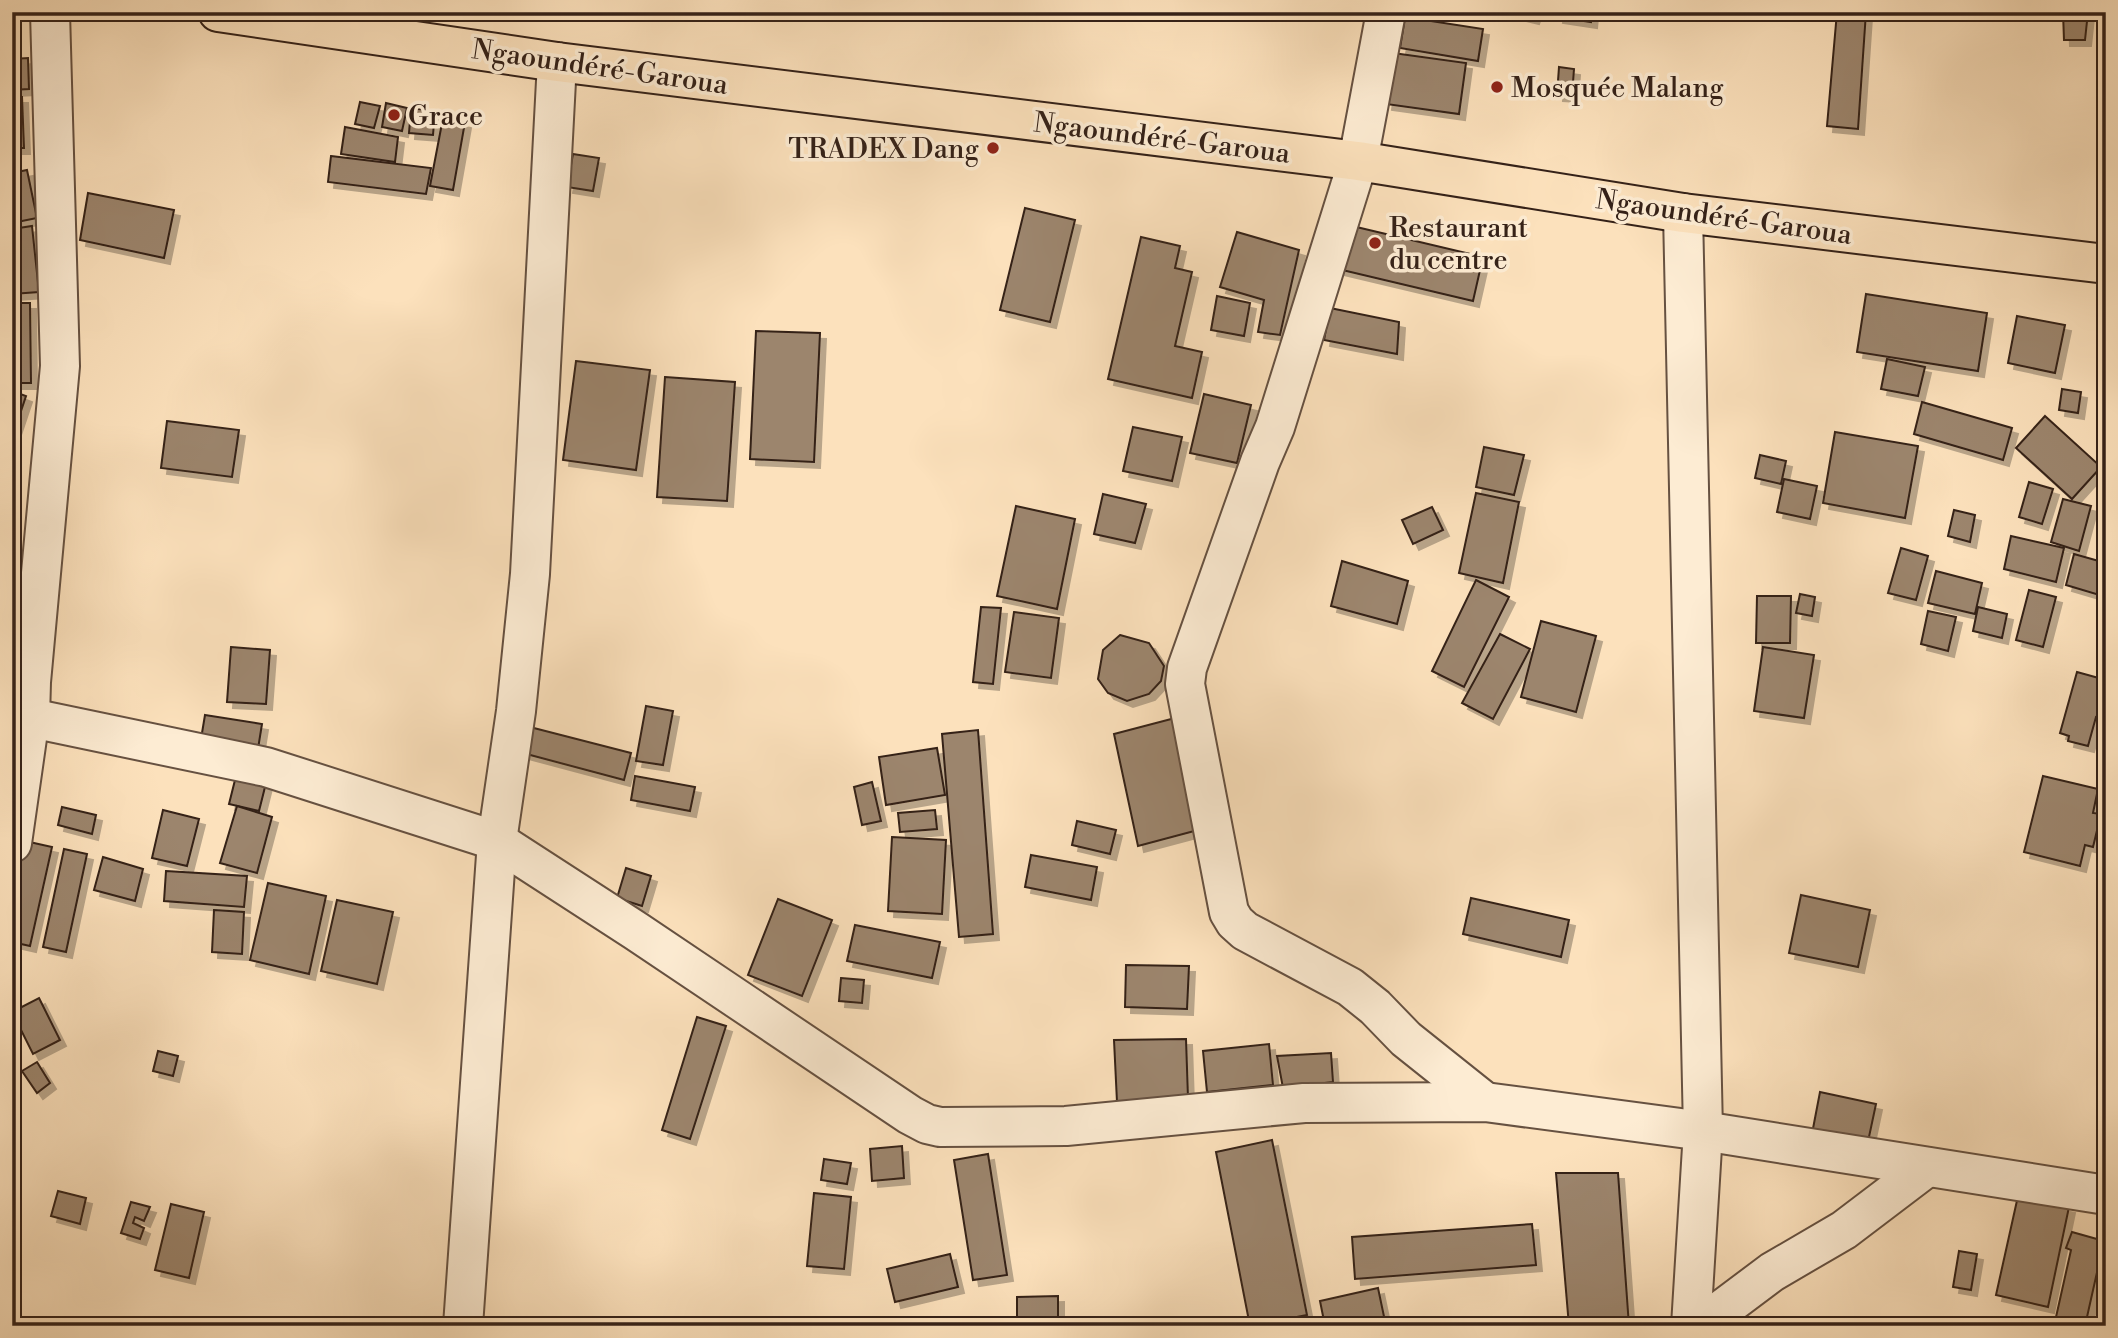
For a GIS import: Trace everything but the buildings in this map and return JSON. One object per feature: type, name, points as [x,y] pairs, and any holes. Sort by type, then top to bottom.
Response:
[{"type":"highway","name":"Ngaoundéré-Garoua","points":[[218,12],[558,62],[1358,161],[1683,213],[2106,264]]},
{"type":"street","points":[[12,843],[21,716],[31,682],[60,366],[50,12]]},
{"type":"street","points":[[1386,12],[1358,161],[1275,427],[1187,668],[1185,684],[1229,912],[1234,922],[1245,931],[1350,987],[1375,1007],[1406,1039],[1485,1102]]},
{"type":"street","points":[[463,1326],[497,841],[516,711],[530,574],[558,62]]},
{"type":"street","points":[[1683,213],[1703,1131],[1691,1326]]},
{"type":"street","points":[[21,716],[266,767],[497,841],[910,1115],[940,1127],[1066,1126],[1304,1103],[1485,1102],[1703,1131],[2106,1195]]},
{"type":"street","points":[[1700,1326],[1772,1272],[1844,1230],[1927,1167]]},
{"type":"place","name":"Mosquée Malang","points":[[1497,87]]},
{"type":"place","name":"Grace","points":[[394,115]]},
{"type":"place","name":"TRADEX Dang","points":[[993,148]]},
{"type":"place","name":"Restaurant du centre","points":[[1375,243]]}]
